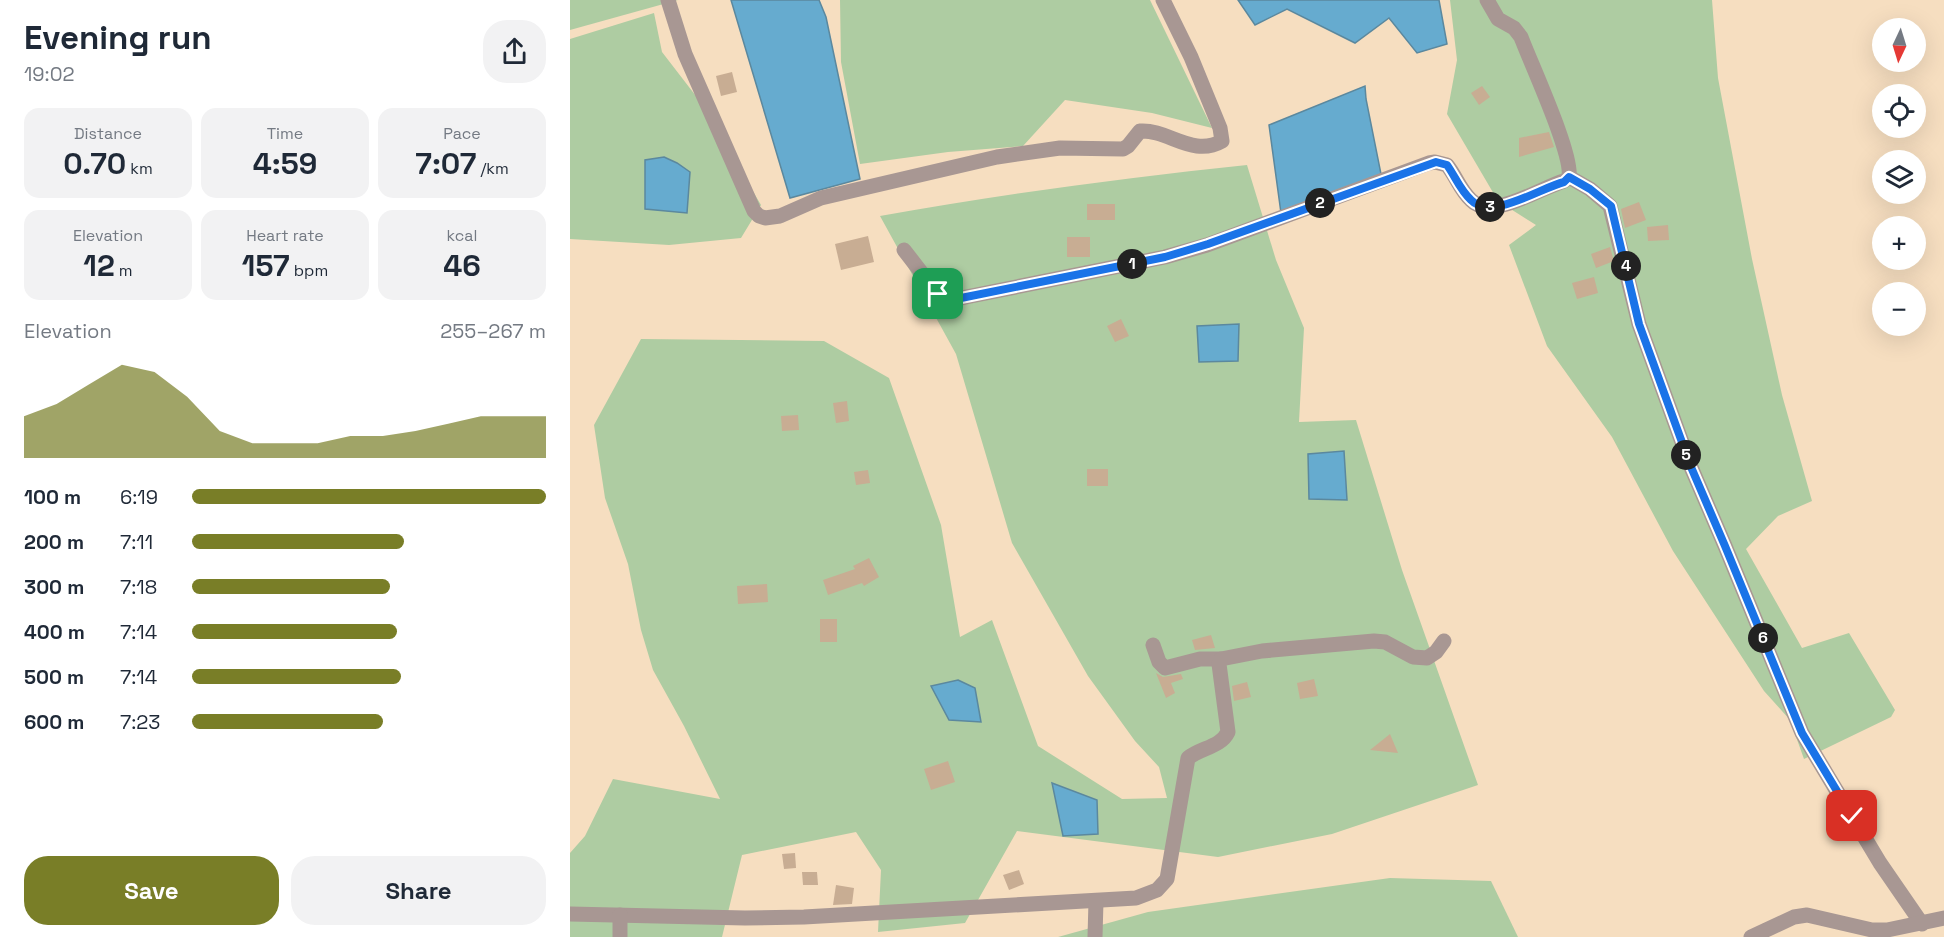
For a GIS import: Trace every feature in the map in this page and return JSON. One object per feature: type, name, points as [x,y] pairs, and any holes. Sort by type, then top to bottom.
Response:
[{"type":"street","points":[[668,0],[685,54],[754,211],[759,216],[769,219],[821,198],[997,157],[1060,148],[1120,150],[1128,146],[1140,131],[1156,132],[1173,140],[1204,146],[1222,141],[1220,128],[1191,57],[1163,0]]},
{"type":"street","points":[[904,250],[938,294],[950,299],[961,298],[1165,257],[1208,244],[1436,162],[1447,165],[1464,193],[1475,204],[1483,207],[1501,206],[1564,182],[1569,177],[1569,167],[1556,125],[1521,37],[1514,28],[1498,19],[1487,0]]},
{"type":"street","points":[[1569,177],[1590,189],[1611,206],[1643,336],[1691,467],[1802,733],[1880,863],[1922,924]]},
{"type":"street","points":[[1153,645],[1159,662],[1165,668],[1200,659],[1221,659],[1262,651],[1374,641],[1385,642],[1413,657],[1427,658],[1436,652],[1444,641]]},
{"type":"street","points":[[570,914],[804,917],[1136,898],[1157,890],[1167,879],[1188,758],[1225,739],[1228,732],[1219,664],[1221,659]]},
{"type":"street","points":[[1095,937],[1096,901]]},
{"type":"street","points":[[620,915],[620,937]]},
{"type":"street","points":[[1750,937],[1794,917],[1807,915],[1872,930],[1887,930],[1944,918]]},
{"type":"green space","points":[[570,0],[678,0],[570,30]]},
{"type":"green space","points":[[840,0],[1150,0],[1212,128],[1152,113],[1065,100],[1023,146],[948,152],[860,164],[841,62]]},
{"type":"green space","points":[[1450,0],[1712,0],[1718,78],[1752,259],[1782,395],[1812,501],[1778,516],[1746,549],[1802,648],[1849,633],[1895,710],[1891,717],[1804,759],[1790,720],[1764,691],[1673,551],[1612,437],[1547,346],[1509,245],[1536,225],[1498,201],[1447,114],[1457,60]]},
{"type":"green space","points":[[654,13],[662,52],[699,100],[761,205],[741,238],[669,245],[570,239],[570,39]]},
{"type":"green space","points":[[1247,165],[1276,260],[1304,328],[1299,422],[1356,420],[1402,570],[1478,785],[1332,834],[1218,857],[1017,831],[965,923],[878,932],[881,870],[856,832],[742,855],[722,937],[570,937],[570,853],[585,836],[613,779],[720,799],[653,670],[641,630],[628,564],[605,498],[594,425],[641,339],[824,341],[889,378],[941,525],[960,637],[992,620],[1038,746],[1122,799],[1167,798],[1159,767],[1135,741],[1088,676],[1012,543],[956,354],[880,216],[1063,187]]},
{"type":"green space","points":[[1390,878],[1491,881],[1518,937],[1058,937],[1148,912]]},
{"type":"water","points":[[731,0],[819,0],[826,17],[860,179],[790,198]]},
{"type":"water","points":[[1238,0],[1439,0],[1447,44],[1417,53],[1389,18],[1355,43],[1287,9],[1255,25]]},
{"type":"water","points":[[1365,86],[1381,174],[1281,213],[1269,125]]},
{"type":"water","points":[[664,157],[690,172],[687,213],[645,209],[645,160]]},
{"type":"water","points":[[1239,324],[1238,361],[1199,362],[1197,326]]},
{"type":"water","points":[[1344,451],[1347,500],[1309,499],[1308,454]]},
{"type":"water","points":[[958,680],[975,688],[981,722],[949,720],[931,686]]},
{"type":"water","points":[[1052,783],[1097,800],[1098,834],[1063,836]]},
{"type":"building","points":[[732,72],[737,92],[721,96],[716,76]]},
{"type":"building","points":[[1482,86],[1490,97],[1479,105],[1471,93]]},
{"type":"building","points":[[1549,132],[1554,147],[1519,157],[1519,138]]},
{"type":"building","points":[[1639,202],[1646,220],[1625,228],[1621,209]]},
{"type":"building","points":[[1087,204],[1115,204],[1115,220],[1087,220]]},
{"type":"building","points":[[1668,225],[1669,240],[1648,241],[1647,227]]},
{"type":"building","points":[[868,236],[874,262],[841,270],[835,244]]},
{"type":"building","points":[[1067,237],[1090,237],[1090,257],[1067,257]]},
{"type":"building","points":[[1610,247],[1614,261],[1596,268],[1591,254]]},
{"type":"building","points":[[1594,277],[1598,293],[1577,299],[1572,283]]},
{"type":"building","points":[[1121,319],[1129,336],[1115,342],[1107,326]]},
{"type":"building","points":[[847,401],[849,421],[836,423],[833,403]]},
{"type":"building","points":[[798,415],[799,430],[782,431],[781,416]]},
{"type":"building","points":[[1087,469],[1108,469],[1108,486],[1087,486]]},
{"type":"building","points":[[868,470],[870,483],[856,485],[854,472]]},
{"type":"building","points":[[869,558],[879,577],[864,586],[862,583],[828,595],[823,580],[855,569],[853,566]]},
{"type":"building","points":[[767,584],[768,602],[738,604],[737,586]]},
{"type":"building","points":[[820,619],[837,619],[837,642],[820,642]]},
{"type":"building","points":[[1211,635],[1215,648],[1195,650],[1192,640]]},
{"type":"building","points":[[1156,673],[1163,677],[1181,674],[1183,679],[1171,683],[1175,693],[1166,698]]},
{"type":"building","points":[[1314,679],[1318,696],[1300,699],[1297,683]]},
{"type":"building","points":[[1247,682],[1251,697],[1234,701],[1232,686]]},
{"type":"building","points":[[1390,734],[1398,753],[1370,750]]},
{"type":"building","points":[[948,761],[955,782],[931,790],[924,769]]},
{"type":"building","points":[[795,853],[796,868],[784,869],[782,854]]},
{"type":"building","points":[[1019,870],[1024,884],[1009,890],[1003,875]]},
{"type":"building","points":[[802,872],[817,872],[818,885],[803,885]]},
{"type":"building","points":[[836,885],[854,888],[852,904],[833,905]]},
{"type":"route","points":[[938,294],[950,299],[961,298],[1165,257],[1208,244],[1436,162],[1447,165],[1464,193],[1475,204],[1483,207],[1501,206],[1564,182],[1569,177],[1590,189],[1611,206],[1639,324],[1691,467],[1802,733],[1852,816]]}]
